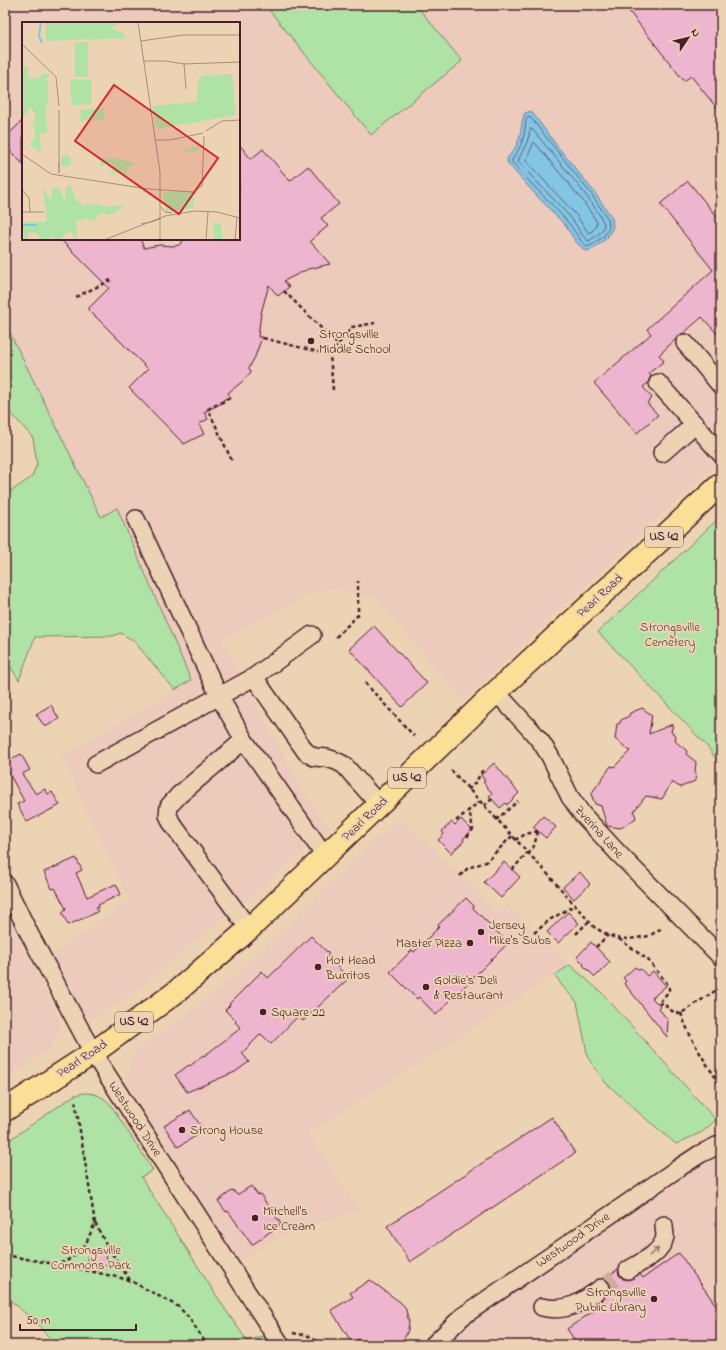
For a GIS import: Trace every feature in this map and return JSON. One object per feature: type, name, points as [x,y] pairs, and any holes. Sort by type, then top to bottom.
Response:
[{"type":"main road","name":"Pearl Road","points":[[5,1110],[93,1053],[176,992],[249,929],[496,692],[721,484]]},
{"type":"street","points":[[685,343],[721,386]]},
{"type":"street","points":[[658,383],[721,454]]},
{"type":"street","points":[[662,453],[695,424]]},
{"type":"street","points":[[136,519],[219,696],[244,740],[325,856]]},
{"type":"street","points":[[96,764],[254,677],[312,634]]},
{"type":"street","points":[[254,677],[306,752],[314,757],[327,758],[344,765],[376,800]]},
{"type":"street","name":"Zverina Lane","points":[[496,692],[541,742],[550,756],[570,797],[582,814],[614,849],[721,957]]},
{"type":"street","points":[[244,740],[179,795],[169,806],[168,815],[171,822],[249,929]]},
{"type":"street","name":"Westwood Drive","points":[[5,884],[29,933],[93,1053],[285,1339]]},
{"type":"street","name":"Westwood Drive","points":[[433,1345],[463,1316],[683,1165],[700,1154],[721,1144]]},
{"type":"street","points":[[628,1270],[658,1251],[665,1237],[664,1225]]},
{"type":"street","points":[[542,1308],[552,1310],[572,1306],[602,1288]]},
{"type":"path","points":[[76,297],[113,279]]},
{"type":"path","points":[[284,291],[338,345]]},
{"type":"path","points":[[333,390],[330,355],[352,327],[375,323]]},
{"type":"path","points":[[264,338],[330,355]]},
{"type":"path","points":[[230,398],[208,409],[232,461]]},
{"type":"path","points":[[336,637],[358,615],[358,581]]},
{"type":"path","points":[[365,683],[414,736]]},
{"type":"path","points":[[451,770],[594,927],[616,938],[629,939],[641,938],[656,933],[662,928]]},
{"type":"path","points":[[468,790],[476,782],[482,771],[483,772]]},
{"type":"path","points":[[484,806],[492,799]]},
{"type":"path","points":[[496,820],[518,801]]},
{"type":"path","points":[[458,821],[457,820],[479,802]]},
{"type":"path","points":[[467,835],[468,836],[473,829],[469,810]]},
{"type":"path","points":[[512,870],[534,846],[538,831],[515,840]]},
{"type":"path","points":[[460,876],[468,868],[486,862],[512,836]]},
{"type":"path","points":[[534,932],[552,918],[575,905]]},
{"type":"path","points":[[576,934],[589,921]]},
{"type":"path","points":[[596,947],[608,935]]},
{"type":"path","points":[[616,938],[643,956],[669,986],[669,991],[658,1004],[663,1003],[672,1011],[681,1013],[721,987]]},
{"type":"path","points":[[681,1013],[696,1046],[721,1086]]},
{"type":"path","points":[[75,1100],[95,1223],[107,1246],[131,1281]]},
{"type":"path","points":[[55,1264],[65,1262],[81,1251],[95,1223]]},
{"type":"path","points":[[5,1255],[55,1264],[131,1281],[180,1307],[207,1345]]},
{"type":"path","points":[[285,1339],[309,1336],[324,1345]]},
{"type":"path","points":[[226,1345],[240,1343],[250,1345]]},
{"type":"shaded area","name":"Strongsville Middle School","points":[[5,5],[721,5],[721,459],[463,699],[373,595],[337,588],[311,593],[222,640],[301,788],[329,828],[255,893],[124,999],[91,1019],[81,1015],[50,957],[129,900],[62,757],[191,680],[117,509],[101,517],[5,323]]},
{"type":"shaded area","points":[[402,820],[459,874],[499,915],[508,904],[570,965],[446,1046],[308,1133],[359,1210],[293,1231],[262,1247],[247,1258],[238,1260],[130,1090],[127,1080],[130,1059],[134,1053],[206,1000],[235,976],[368,846]]},
{"type":"shaded area","points":[[5,911],[54,1007],[61,1026],[49,1049],[5,1080]]},
{"type":"shaded area","points":[[721,1153],[721,1345],[446,1345],[473,1315],[711,1157]]},
{"type":"green space","points":[[265,5],[416,5],[462,61],[371,135]]},
{"type":"green space","points":[[5,323],[101,517],[117,508],[191,680],[175,690],[133,640],[120,633],[113,636],[35,637],[19,680],[5,658],[5,495],[32,477],[37,464],[33,438],[5,406]]},
{"type":"green space","name":"Strongsville Cemetery","points":[[721,516],[721,766],[706,745],[598,632]]},
{"type":"green space","points":[[570,965],[601,992],[716,1120],[702,1132],[676,1144],[606,1083],[588,1058],[577,1002],[563,987],[555,975]]},
{"type":"green space","name":"Strongsville Commons Park","points":[[84,1093],[98,1096],[110,1104],[153,1170],[141,1177],[225,1309],[248,1342],[256,1338],[263,1337],[271,1345],[56,1345],[38,1325],[5,1295],[5,1143],[75,1095]]},
{"type":"water","points":[[531,111],[595,193],[612,218],[613,227],[607,238],[591,250],[585,251],[576,242],[565,225],[508,164],[507,158],[518,142],[525,113]]},
{"type":"building","points":[[624,5],[715,5],[721,13],[721,113],[691,76],[684,81]]},
{"type":"building","points":[[22,121],[22,163],[5,146],[5,138]]},
{"type":"building","points":[[240,145],[251,159],[263,149],[290,181],[308,166],[339,204],[321,218],[328,226],[310,241],[330,264],[308,269],[284,281],[289,287],[278,296],[269,285],[261,313],[258,337],[262,337],[255,357],[249,368],[251,372],[243,381],[228,393],[230,396],[223,400],[224,402],[204,412],[208,419],[199,424],[204,434],[184,444],[129,388],[148,369],[88,309],[109,288],[61,240],[140,240],[144,248],[159,245],[179,245],[184,240],[240,240]]},
{"type":"building","points":[[688,181],[721,222],[721,338],[702,317],[684,333],[678,336],[659,355],[664,361],[649,373],[651,376],[648,383],[643,387],[652,398],[647,403],[658,415],[637,433],[594,383],[651,334],[647,329],[713,270],[660,204]]},
{"type":"building","points":[[374,626],[427,683],[402,707],[349,649]]},
{"type":"building","points":[[51,705],[59,719],[45,727],[36,714]]},
{"type":"building","points":[[642,708],[652,715],[649,734],[673,724],[671,732],[676,736],[675,741],[687,751],[686,754],[696,762],[695,781],[681,787],[672,782],[662,799],[646,796],[634,811],[636,818],[621,828],[607,826],[601,806],[595,804],[591,794],[611,766],[614,767],[630,751],[615,739],[617,724],[629,716],[630,713]]},
{"type":"building","points":[[8,754],[11,759],[21,754],[30,770],[22,774],[36,794],[45,789],[48,794],[52,792],[60,805],[27,822],[17,804],[24,801],[5,766],[5,756]]},
{"type":"building","points":[[494,763],[519,793],[507,805],[506,803],[500,808],[489,796],[492,793],[483,782],[485,781],[481,775]]},
{"type":"building","points":[[543,816],[556,827],[546,838],[533,827]]},
{"type":"building","points":[[461,819],[472,830],[463,839],[464,841],[451,853],[438,840],[444,834],[442,831],[452,822],[455,825]]},
{"type":"building","points":[[76,858],[82,870],[76,873],[87,897],[116,884],[121,894],[98,905],[99,907],[96,908],[98,911],[93,914],[68,925],[62,912],[66,909],[55,888],[52,889],[44,872]]},
{"type":"building","points":[[504,862],[520,877],[501,898],[484,882]]},
{"type":"building","points":[[580,872],[590,884],[574,899],[563,887]]},
{"type":"building","points":[[466,898],[474,906],[473,908],[508,943],[436,1015],[419,997],[417,999],[390,972],[412,950],[414,952],[439,927],[438,925]]},
{"type":"building","points":[[568,912],[579,923],[558,943],[547,932]]},
{"type":"building","points":[[311,936],[329,954],[327,957],[349,978],[303,1021],[298,1016],[271,1044],[261,1034],[242,1053],[249,1062],[235,1072],[187,1092],[175,1075],[189,1065],[190,1066],[241,1028],[225,1010],[230,1005],[229,1004],[262,971],[268,978]]},
{"type":"building","points":[[591,942],[610,962],[595,977],[577,957]]},
{"type":"building","points":[[635,967],[639,970],[641,969],[647,976],[653,971],[666,986],[652,998],[661,1007],[659,1009],[668,1020],[667,1037],[624,983],[626,981],[623,978]]},
{"type":"building","points":[[190,1110],[204,1131],[178,1147],[164,1126]]},
{"type":"building","points":[[552,1117],[575,1153],[410,1262],[387,1226]]},
{"type":"building","name":"Mitchell’s Ice Cream","points":[[251,1186],[258,1195],[260,1194],[281,1224],[252,1245],[228,1211],[226,1212],[218,1201],[233,1190],[237,1195]]},
{"type":"building","points":[[97,1250],[104,1253],[107,1260],[104,1267],[97,1270],[90,1267],[87,1260],[90,1253]]},
{"type":"building","name":"Strongsville Public Library","points":[[679,1253],[715,1304],[721,1300],[721,1345],[578,1345],[567,1329],[604,1304],[601,1300],[610,1292],[611,1287],[609,1282],[604,1279],[618,1269],[619,1275],[623,1279],[628,1280],[640,1274],[643,1278]]},
{"type":"building","points":[[370,1280],[405,1307],[409,1322],[408,1330],[405,1337],[396,1345],[367,1345],[358,1339],[352,1343],[331,1310],[353,1297],[350,1293]]},
{"type":"tunnel","points":[[601,1288],[628,1270]]},
{"type":"place","name":"Strongsville Middle School","points":[[311,341]]},
{"type":"place","name":"Jersey Mike's Subs","points":[[481,932]]},
{"type":"place","name":"Master Pizza","points":[[470,943]]},
{"type":"place","name":"Hot Head Burritos","points":[[318,967]]},
{"type":"place","name":"Goldie’s Deli & Restaurant","points":[[426,987]]},
{"type":"place","name":"Square 22","points":[[263,1012]]},
{"type":"place","name":"Strong House","points":[[182,1130]]},
{"type":"place","name":"Mitchell’s Ice Cream","points":[[255,1218]]},
{"type":"place","name":"Strongsville Public Library","points":[[654,1299]]}]
